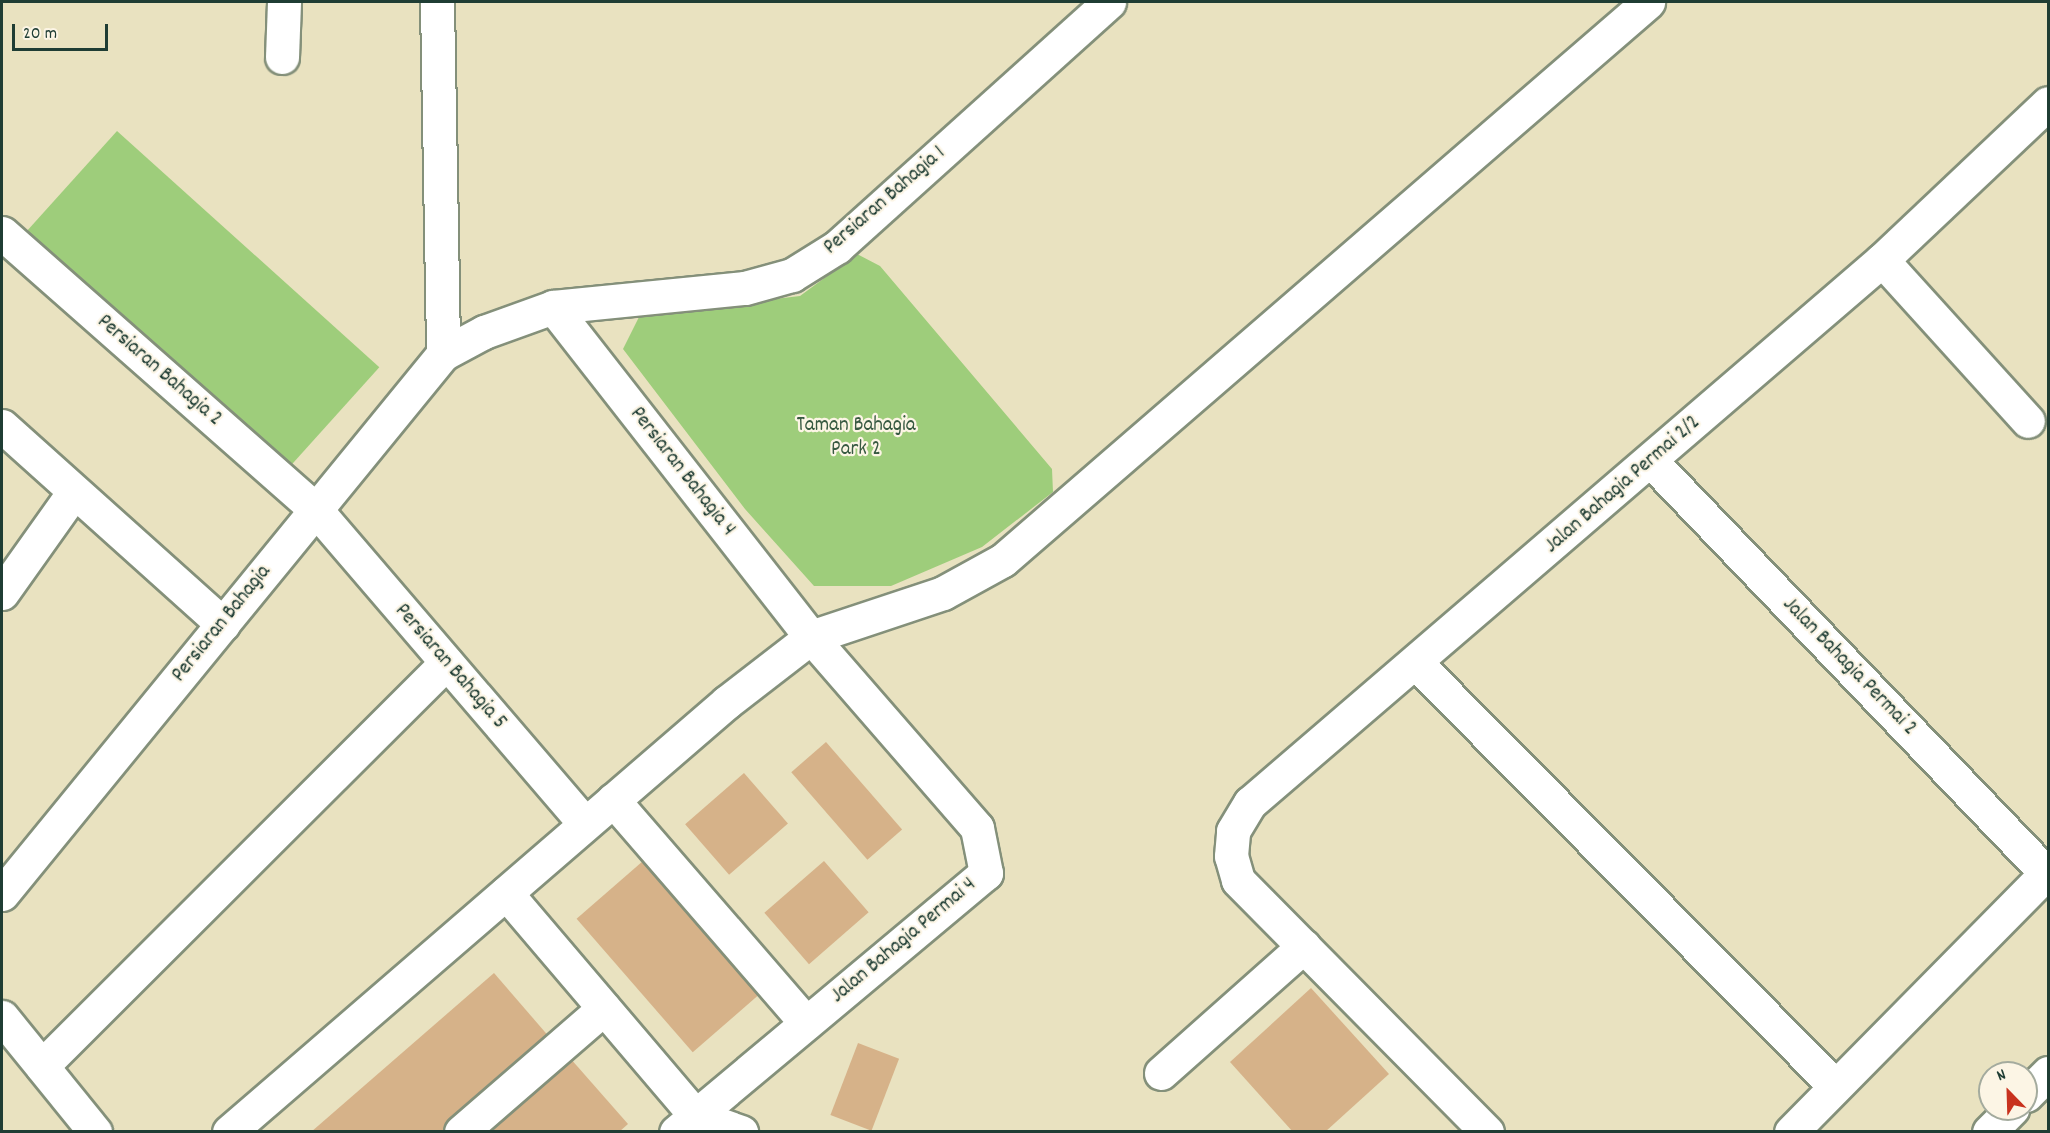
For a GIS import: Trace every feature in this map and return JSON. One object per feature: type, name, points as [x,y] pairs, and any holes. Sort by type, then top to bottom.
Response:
[{"type":"street","points":[[282,57],[284,2]]},
{"type":"street","points":[[437,2],[443,354]]},
{"type":"street","name":"Persiaran Bahagia 1","points":[[443,354],[484,332],[553,307],[745,288],[792,274],[837,247],[1108,2]]},
{"type":"street","points":[[229,1131],[613,800],[811,637],[943,593],[1003,560],[1648,2]]},
{"type":"street","name":"Jalan Bahagia Permai 2/2","points":[[1304,946],[1238,880],[1231,856],[1233,831],[1250,803],[1651,461],[1882,260],[2049,103]]},
{"type":"street","name":"Persiaran Bahagia 2","points":[[4,241],[316,510]]},
{"type":"street","points":[[1882,260],[2028,421]]},
{"type":"street","name":"Persiaran Bahagia 4","points":[[553,307],[811,637]]},
{"type":"street","name":"Persiaran Bahagia","points":[[2,894],[443,354]]},
{"type":"street","points":[[2,426],[73,493],[223,624]]},
{"type":"street","name":"Jalan Bahagia Permai 2","points":[[1651,461],[2043,886]]},
{"type":"street","points":[[2,593],[73,493]]},
{"type":"street","name":"Persiaran Bahagia 5","points":[[316,510],[585,824]]},
{"type":"street","name":"Jalan Bahagia Permai 4","points":[[686,1124],[986,873],[977,828],[811,637]]},
{"type":"street","points":[[1415,662],[1835,1086]]},
{"type":"street","points":[[42,1066],[446,663]]},
{"type":"street","points":[[613,800],[806,1023]]},
{"type":"street","points":[[1791,1131],[2043,886]]},
{"type":"street","points":[[506,893],[604,1008],[686,1124],[741,1131]]},
{"type":"street","points":[[1161,1073],[1304,946],[1487,1131]]},
{"type":"street","points":[[461,1131],[604,1008]]},
{"type":"street","points":[[2,1017],[95,1131]]},
{"type":"street","points":[[2038,1084],[2049,1073]]},
{"type":"green space","points":[[117,131],[379,367],[286,471],[24,234]]},
{"type":"green space","name":"Taman Bahagia Park 2","points":[[857,254],[880,266],[1052,469],[1053,492],[982,547],[891,586],[814,586],[745,509],[623,349],[640,315],[800,296]]},
{"type":"building","points":[[826,742],[902,830],[867,860],[791,772]]},
{"type":"building","points":[[744,773],[788,824],[729,875],[685,824]]},
{"type":"building","points":[[643,861],[759,995],[693,1052],[577,919]]},
{"type":"building","points":[[824,861],[869,912],[809,964],[764,913]]},
{"type":"building","points":[[494,973],[551,1039],[444,1132],[311,1132]]},
{"type":"building","points":[[1311,988],[1389,1074],[1325,1132],[1293,1132],[1230,1062]]},
{"type":"building","points":[[858,1043],[899,1059],[871,1131],[830,1115]]},
{"type":"building","points":[[570,1058],[628,1124],[619,1132],[485,1132]]}]
